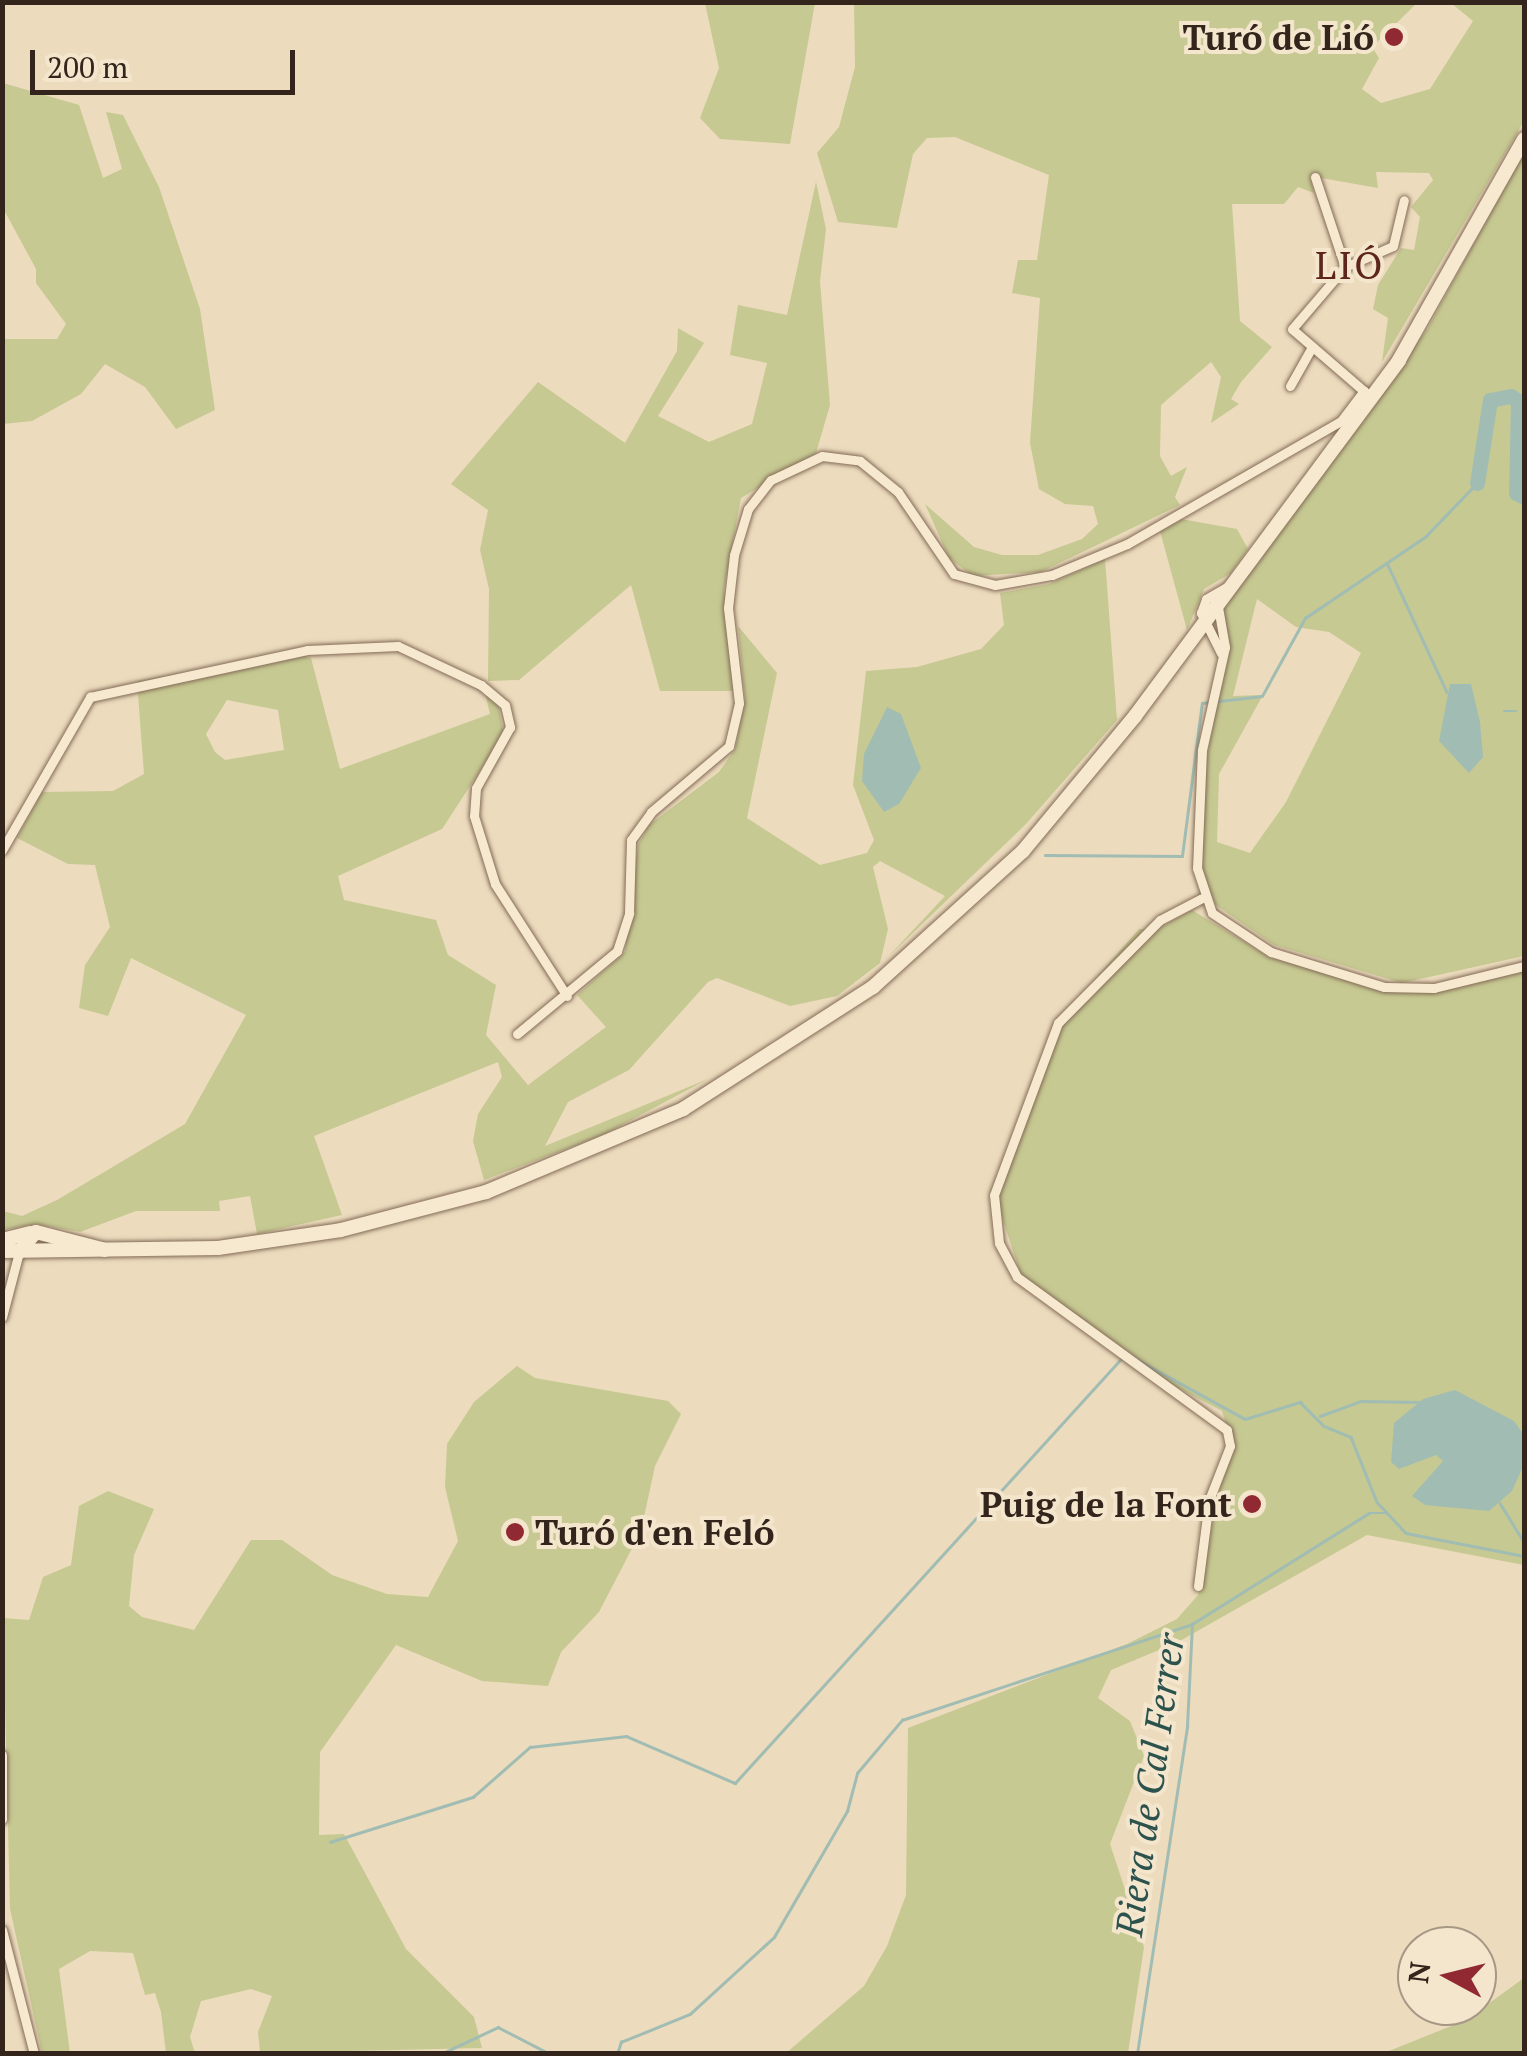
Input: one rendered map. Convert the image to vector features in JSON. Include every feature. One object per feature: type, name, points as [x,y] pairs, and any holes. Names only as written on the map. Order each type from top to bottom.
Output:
[{"type":"main road","points":[[2,1251],[115,1254],[298,1238],[430,1208],[567,1162],[726,1086],[858,998],[956,918],[1055,815],[1192,640],[1422,324],[1524,138]]},
{"type":"main road","points":[[2,1240],[30,1233],[115,1254]]},
{"type":"main road","points":[[19,1252],[30,1233]]},
{"type":"street","points":[[1315,177],[1346,267]]},
{"type":"street","points":[[1368,394],[1292,329],[1346,267],[1393,246],[1404,200]]},
{"type":"street","points":[[1290,386],[1312,347]]},
{"type":"street","points":[[517,1034],[568,996],[624,936],[628,859],[640,824],[729,746],[740,704],[728,608],[734,554],[748,509],[771,480],[822,456],[860,461],[898,492],[954,574],[995,586],[1052,575],[1127,544],[1330,426],[1346,426]]},
{"type":"street","points":[[1222,660],[1204,623],[1206,599],[1232,585]]},
{"type":"street","points":[[1217,605],[1222,660],[1199,768],[1202,898],[1253,944],[1384,987],[1434,988],[1524,966]]},
{"type":"street","points":[[1204,623],[1220,628]]},
{"type":"street","points":[[1192,640],[1214,639]]},
{"type":"street","points":[[2,850],[90,696],[307,650],[398,646],[481,685],[505,705],[510,727],[476,788],[474,816],[495,884],[568,996]]},
{"type":"street","points":[[1198,1586],[1208,1500],[1230,1446],[1227,1430],[1017,1276],[999,1243],[994,1195],[1058,1023],[1160,920],[1202,898]]},
{"type":"street","points":[[2,1317],[19,1252]]},
{"type":"street","points":[[2,1755],[2,1818]]},
{"type":"street","points":[[2,1930],[34,2054]]},
{"type":"green space","points":[[705,3],[815,3],[790,144],[720,139],[700,118],[719,68]]},
{"type":"green space","points":[[854,3],[1417,3],[1372,47],[1379,58],[1362,89],[1381,103],[1430,89],[1473,21],[1451,3],[1524,3],[1524,121],[1382,362],[1388,318],[1373,309],[1378,285],[1401,248],[1414,250],[1420,217],[1411,207],[1433,180],[1429,173],[1376,172],[1378,188],[1310,176],[1314,193],[1298,187],[1284,204],[1232,204],[1240,321],[1272,347],[1231,399],[1239,404],[1211,423],[1221,377],[1211,362],[1161,405],[1160,456],[1171,476],[1187,467],[1175,497],[1180,505],[1041,572],[973,576],[949,558],[925,504],[974,547],[1002,555],[1038,555],[1082,539],[1098,524],[1093,506],[1065,504],[1039,489],[1030,443],[1040,298],[1012,293],[1018,260],[1037,260],[1049,175],[955,137],[927,138],[913,154],[897,228],[838,222],[817,153],[839,127],[855,67]]},
{"type":"green space","points":[[3,83],[79,105],[103,178],[122,169],[106,112],[123,115],[159,187],[200,309],[215,410],[176,429],[145,387],[105,364],[81,394],[32,421],[3,424],[3,339],[57,339],[66,324],[36,283],[36,269],[4,210]]},
{"type":"green space","points":[[1524,151],[1524,956],[1402,983],[1274,945],[1210,901],[1201,867],[1204,771],[1228,649],[1222,610],[1428,328]],"holes":[[[1257,599],[1296,627],[1329,632],[1361,653],[1286,802],[1250,853],[1217,842],[1219,774],[1263,695],[1233,696]]]},
{"type":"green space","points":[[816,182],[826,229],[820,281],[830,405],[816,453],[741,498],[724,589],[734,691],[660,691],[631,585],[519,680],[488,681],[489,589],[480,550],[488,510],[451,484],[538,382],[625,443],[677,351],[678,328],[704,343],[658,416],[709,442],[752,424],[767,363],[730,355],[738,305],[787,315]]},
{"type":"green space","points":[[1181,519],[1237,529],[1248,549],[1231,573],[1204,589],[1187,630],[1160,531]]},
{"type":"green space","points":[[1105,559],[1117,720],[1026,824],[888,957],[945,896],[880,861],[873,867],[888,929],[880,963],[837,996],[790,1006],[717,978],[708,982],[629,1070],[568,1102],[545,1146],[708,1079],[605,1134],[484,1180],[473,1141],[478,1114],[502,1077],[498,1062],[314,1136],[342,1215],[257,1234],[250,1196],[219,1201],[220,1211],[136,1211],[80,1232],[36,1224],[3,1230],[3,1211],[22,1216],[57,1200],[185,1124],[246,1015],[131,958],[108,1016],[79,1008],[85,965],[110,927],[95,865],[68,864],[17,838],[42,792],[113,791],[144,774],[137,681],[295,652],[311,658],[340,769],[490,714],[485,693],[498,704],[504,734],[442,829],[338,876],[344,900],[436,920],[448,955],[496,985],[486,1035],[528,1085],[606,1027],[577,995],[625,952],[638,845],[649,825],[719,772],[735,749],[745,699],[738,626],[777,673],[747,818],[820,865],[867,853],[874,840],[853,785],[866,671],[917,667],[981,649],[1004,625],[1000,593],[1049,584]],"holes":[[[227,700],[278,710],[284,750],[225,760],[215,752],[206,734]]]},
{"type":"green space","points":[[1192,910],[1269,957],[1397,993],[1435,992],[1524,962],[1524,1565],[1367,1535],[1178,1642],[1111,1670],[1098,1698],[1130,1721],[1144,1756],[1110,1844],[1144,1947],[1128,2053],[785,2054],[864,1986],[887,1946],[906,1895],[908,1728],[1127,1644],[1177,1619],[1198,1595],[1230,1437],[1222,1411],[1167,1382],[1021,1275],[998,1205],[999,1183],[1065,1013],[1139,929],[1157,929]]},
{"type":"green space","points":[[517,1366],[535,1378],[668,1401],[681,1414],[655,1466],[641,1531],[599,1612],[561,1652],[548,1686],[482,1681],[396,1645],[320,1752],[319,1835],[344,1834],[406,1949],[474,2017],[482,2048],[260,2053],[258,2032],[272,1996],[251,1989],[201,2001],[190,2037],[195,2053],[166,2053],[155,1993],[145,1995],[133,1953],[90,1951],[59,1969],[70,2053],[42,2053],[10,1909],[3,1618],[29,1620],[43,1577],[71,1565],[79,1506],[108,1491],[154,1509],[134,1555],[129,1606],[142,1617],[194,1630],[251,1540],[282,1540],[332,1575],[387,1594],[428,1597],[458,1541],[445,1487],[447,1444],[474,1402]]},
{"type":"green space","points":[[1524,1978],[1524,2053],[1384,2053],[1451,2026],[1497,2026],[1497,1998]]},
{"type":"water","points":[[1450,684],[1471,684],[1480,722],[1483,757],[1469,773],[1439,741]]},
{"type":"water","points":[[887,707],[901,714],[921,768],[899,804],[884,812],[862,781],[864,754]]},
{"type":"water","points":[[1455,1390],[1514,1421],[1524,1435],[1524,1464],[1512,1491],[1489,1511],[1425,1505],[1412,1496],[1443,1461],[1436,1455],[1399,1469],[1391,1462],[1394,1423],[1423,1399]]},
{"type":"waterway","points":[[1477,483],[1490,400],[1511,396],[1518,401],[1516,493],[1524,497]]},
{"type":"waterway","points":[[1045,855],[1182,856],[1202,703],[1262,696],[1305,618],[1425,537],[1477,483]]},
{"type":"waterway","points":[[1388,565],[1447,692]]},
{"type":"waterway","points":[[1504,711],[1516,711]]},
{"type":"waterway","points":[[1126,1353],[1245,1419],[1300,1402],[1324,1426],[1351,1437],[1377,1502],[1406,1533],[1524,1556]]},
{"type":"waterway","points":[[330,1842],[473,1797],[530,1747],[626,1736],[735,1783],[1121,1359]]},
{"type":"waterway","points":[[1320,1416],[1361,1401],[1420,1402]]},
{"type":"waterway","points":[[1500,1503],[1524,1542]]},
{"type":"waterway","name":"Riera de Cal Ferrer","points":[[1137,2054],[1187,1726],[1192,1624],[1369,1513],[1385,1513]]},
{"type":"waterway","points":[[617,2054],[621,2042],[690,2014],[774,1937],[847,1811],[857,1773],[902,1720],[1192,1624]]},
{"type":"waterway","points":[[441,2054],[498,2027],[550,2054]]},
{"type":"place","name":"Turó de Lió","points":[[1394,37]]},
{"type":"place","name":"Puig de la Font","points":[[1252,1504]]},
{"type":"place","name":"Turó d'en Feló","points":[[515,1532]]},
{"type":"district","name":"LIÓ","points":[[1350,266]]}]
